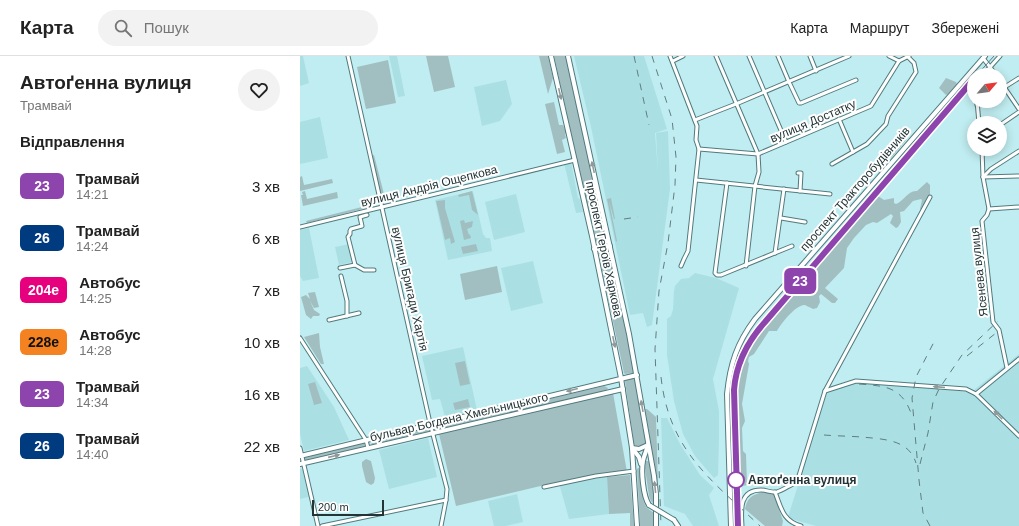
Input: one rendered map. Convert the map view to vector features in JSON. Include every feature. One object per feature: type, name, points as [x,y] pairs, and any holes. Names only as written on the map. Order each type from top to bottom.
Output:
[{"type":"main road","name":"проспект Героїв Харкова","points":[[551,56],[622,378],[632,448],[637,526]]},
{"type":"main road","name":"проспект Героїв Харкова","points":[[568,56],[637,375],[656,494],[656,526]]},
{"type":"main road","name":"проспект Тракторобудівників","points":[[731,526],[728,394],[730,369],[739,344],[746,331],[984,57]]},
{"type":"main road","points":[[594,249],[610,246]]},
{"type":"main road","name":"бульвар Богдана Хмельницького","points":[[301,456],[637,375]]},
{"type":"main road","name":"бульвар Богдана Хмельницького","points":[[302,464],[623,389]]},
{"type":"main road","points":[[632,448],[645,448],[649,445]]},
{"type":"main road","points":[[642,467],[649,445]]},
{"type":"main road","points":[[632,448],[639,457],[642,467],[645,495],[650,505],[674,520],[678,526]]},
{"type":"street","name":"вулиця Бригади Хартія","points":[[348,56],[433,434],[447,489],[441,526]]},
{"type":"street","points":[[670,56],[697,126],[696,140],[699,149],[688,251],[682,266]]},
{"type":"street","points":[[673,61],[683,56]]},
{"type":"street","points":[[716,56],[758,154],[759,172],[755,186],[746,266]]},
{"type":"street","points":[[749,56],[786,142]]},
{"type":"street","points":[[778,56],[799,103],[856,80]]},
{"type":"street","points":[[810,56],[816,70]]},
{"type":"street","points":[[695,120],[849,56]]},
{"type":"street","points":[[832,164],[867,144],[886,124],[888,116],[916,72],[914,63],[909,56],[899,61],[889,56]]},
{"type":"street","points":[[984,57],[990,67],[1000,56]]},
{"type":"street","name":"вулиця Достатку","points":[[699,149],[758,154],[871,106],[899,61]]},
{"type":"street","points":[[1007,85],[1019,78]]},
{"type":"street","points":[[1007,91],[1019,109]]},
{"type":"street","points":[[1007,120],[1019,112]]},
{"type":"street","points":[[839,120],[853,152]]},
{"type":"street","points":[[983,177],[991,169],[1019,151]]},
{"type":"street","points":[[982,156],[983,177],[989,209],[1019,208]]},
{"type":"street","name":"вулиця Андрія Ощепкова","points":[[300,227],[575,160]]},
{"type":"street","points":[[798,173],[801,174],[800,191]]},
{"type":"street","points":[[983,177],[1019,176]]},
{"type":"street","points":[[696,180],[830,194]]},
{"type":"street","points":[[727,183],[715,273],[717,275],[746,266],[792,246]]},
{"type":"street","points":[[775,253],[784,189]]},
{"type":"street","points":[[742,526],[742,505],[747,494],[760,490],[776,492],[797,482],[825,391],[930,197]]},
{"type":"street","name":"Ясенева вулиця","points":[[989,209],[987,215],[982,221],[993,322],[999,330],[1007,368]]},
{"type":"street","points":[[355,265],[348,237],[351,229],[362,226],[360,217],[367,215]]},
{"type":"street","points":[[780,218],[805,222]]},
{"type":"street","points":[[340,268],[355,265],[364,270],[374,270]]},
{"type":"street","points":[[341,276],[347,301],[347,316]]},
{"type":"street","points":[[329,320],[359,313]]},
{"type":"street","points":[[300,338],[366,440],[368,448]]},
{"type":"street","points":[[976,394],[1019,359]]},
{"type":"street","points":[[825,391],[856,380],[966,389],[976,394],[1019,436]]},
{"type":"street","points":[[300,448],[302,464],[318,526]]},
{"type":"street","points":[[544,487],[596,476],[634,471]]},
{"type":"street","points":[[776,492],[788,520],[793,524],[801,526]]},
{"type":"street","points":[[322,526],[446,500]]},
{"type":"shaded area","points":[[300,56],[303,56],[309,83],[300,86]]},
{"type":"shaded area","points":[[389,56],[397,56],[405,96],[398,97]]},
{"type":"shaded area","points":[[426,56],[448,56],[455,87],[434,92]]},
{"type":"shaded area","points":[[539,56],[548,56],[553,78],[548,94]]},
{"type":"shaded area","points":[[554,56],[566,56],[608,243],[606,244],[596,245]]},
{"type":"shaded area","points":[[574,56],[644,56],[667,129],[655,133],[658,172],[656,133],[668,131],[670,189],[652,325],[647,327],[643,313],[630,315],[591,127]]},
{"type":"shaded area","points":[[388,60],[396,103],[366,109],[357,67]]},
{"type":"shaded area","points":[[946,78],[956,82],[957,84],[946,95],[939,88]]},
{"type":"shaded area","points":[[506,80],[512,104],[500,121],[482,126],[474,87]]},
{"type":"shaded area","points":[[554,102],[559,125],[563,125],[567,133],[565,134],[566,138],[562,140],[565,152],[557,154],[545,104]]},
{"type":"shaded area","points":[[320,117],[328,158],[300,164],[300,122]]},
{"type":"shaded area","points":[[902,138],[906,140],[891,158],[888,154]]},
{"type":"shaded area","points":[[374,155],[385,198],[382,199],[371,156]]},
{"type":"shaded area","points":[[571,162],[578,198],[580,199],[583,212],[576,213],[564,163]]},
{"type":"shaded area","points":[[302,176],[304,185],[332,179],[333,183],[300,191],[300,177]]},
{"type":"shaded area","points":[[927,182],[930,185],[930,197],[922,211],[920,209],[922,200],[913,201],[904,211],[900,212],[901,222],[898,227],[896,228],[890,223],[893,216],[891,214],[877,223],[873,222],[866,225],[854,238],[847,248],[844,268],[825,288],[838,299],[835,303],[832,303],[821,294],[819,296],[820,302],[817,308],[813,309],[805,305],[797,308],[777,331],[769,331],[754,354],[749,357],[742,404],[745,421],[742,428],[743,451],[746,454],[747,485],[739,487],[736,484],[736,380],[742,356],[755,333],[875,194],[884,200],[894,198],[894,203],[896,204],[911,192],[917,191]]},
{"type":"shaded area","points":[[305,191],[307,199],[337,192],[338,198],[303,206],[301,195],[303,195],[302,192]]},
{"type":"shaded area","points":[[472,191],[478,215],[472,210],[469,195],[459,197],[458,195]]},
{"type":"shaded area","points":[[473,191],[483,234],[486,238],[490,238],[492,251],[448,260],[435,200]]},
{"type":"shaded area","points":[[516,194],[525,232],[494,240],[485,202]]},
{"type":"shaded area","points":[[611,198],[615,219],[609,201],[616,242],[607,199]]},
{"type":"shaded area","points":[[445,200],[445,208],[455,242],[451,244],[450,238],[445,240],[436,201]]},
{"type":"shaded area","points":[[370,205],[370,207],[307,223],[306,221]]},
{"type":"shaded area","points":[[464,220],[465,223],[473,221],[472,227],[467,229],[471,238],[464,240],[460,221]]},
{"type":"shaded area","points":[[309,228],[319,278],[303,281],[300,276],[300,230]]},
{"type":"shaded area","points":[[349,244],[353,262],[339,265],[335,247]]},
{"type":"shaded area","points":[[476,244],[478,251],[463,254],[461,247]]},
{"type":"shaded area","points":[[609,250],[634,371],[633,373],[624,373],[598,251]]},
{"type":"shaded area","points":[[533,261],[543,303],[511,311],[501,268]]},
{"type":"shaded area","points":[[497,266],[502,292],[465,300],[460,274]]},
{"type":"shaded area","points":[[695,273],[716,278],[739,288],[713,379],[719,411],[718,475],[714,478],[695,456],[683,434],[674,401],[667,355],[667,319],[671,316],[673,309],[675,286],[681,279],[689,278]]},
{"type":"shaded area","points":[[315,292],[319,307],[314,308],[310,301],[314,310],[320,314],[319,316],[313,316],[311,319],[306,315],[301,297],[306,295],[310,299],[308,293]]},
{"type":"shaded area","points":[[319,333],[320,347],[324,364],[321,364],[304,337]]},
{"type":"shaded area","points":[[463,347],[477,410],[445,417],[440,399],[432,400],[422,356]]},
{"type":"shaded area","points":[[1019,354],[1019,526],[816,526],[788,517],[827,392],[854,382],[962,391],[974,390]]},
{"type":"shaded area","points":[[465,361],[470,384],[460,386],[455,363]]},
{"type":"shaded area","points":[[307,366],[334,407],[349,440],[304,451],[300,434],[300,368]]},
{"type":"shaded area","points":[[634,376],[636,379],[647,443],[645,445],[636,446],[634,444],[625,381],[626,379]]},
{"type":"shaded area","points":[[315,382],[322,403],[314,405],[308,384]]},
{"type":"shaded area","points":[[604,386],[608,388],[606,391],[434,430],[434,426],[437,425]]},
{"type":"shaded area","points":[[613,393],[627,472],[553,483],[456,506],[439,434]]},
{"type":"shaded area","points":[[468,399],[470,407],[455,410],[453,403]]},
{"type":"shaded area","points":[[645,409],[656,417],[658,485]]},
{"type":"shaded area","points":[[661,418],[667,418],[680,444],[700,475],[714,488],[709,495],[719,526],[693,526],[685,514],[664,506]]},
{"type":"shaded area","points":[[429,428],[430,432],[374,446],[371,444],[375,441]]},
{"type":"shaded area","points":[[428,438],[437,477],[389,489],[379,450]]},
{"type":"shaded area","points":[[364,443],[365,447],[304,461],[304,458],[307,457]]},
{"type":"shaded area","points":[[366,459],[371,461],[375,478],[374,483],[371,485],[366,482],[362,466],[362,462]]},
{"type":"shaded area","points":[[644,461],[651,461],[654,504],[649,496]]},
{"type":"shaded area","points":[[303,468],[309,497],[300,499],[300,469]]},
{"type":"shaded area","points":[[638,468],[644,503],[647,508],[654,513],[654,526],[640,526]]},
{"type":"shaded area","points":[[630,475],[634,526],[630,526],[630,513],[609,514],[607,477]]},
{"type":"shaded area","points":[[605,476],[607,477],[609,514],[569,519],[559,483]]},
{"type":"shaded area","points":[[762,492],[774,494],[783,521],[782,526],[765,526],[745,509],[750,498]]},
{"type":"shaded area","points":[[517,494],[523,522],[506,526],[494,526],[488,501]]},
{"type":"tram line","points":[[983,68],[994,56]]},
{"type":"tram line","points":[[736,526],[732,403],[735,375],[740,357],[748,340],[753,332],[967,84]]},
{"type":"tram line","name":"23","points":[[738,526],[734,390],[737,372],[742,356],[755,333],[967,87]]},
{"type":"railway","points":[[634,56],[649,125]]},
{"type":"railway","points":[[652,56],[672,119],[676,157],[675,185],[668,243],[659,291],[655,349],[661,526]]},
{"type":"railway","points":[[624,219],[638,217]]},
{"type":"railway","points":[[920,464],[928,433],[933,402],[939,389],[962,355],[998,321]]},
{"type":"railway","points":[[967,356],[996,333]]},
{"type":"railway","points":[[930,526],[923,513],[912,398],[916,377],[935,340]]},
{"type":"railway","points":[[661,377],[666,402],[673,424],[683,444],[709,477],[760,526]]},
{"type":"railway","points":[[859,384],[884,387],[897,392],[907,404],[911,413]]},
{"type":"railway","points":[[824,435],[869,438],[894,442],[907,449],[916,463]]},
{"type":"place","name":"Автоґенна вулиця","points":[[736,480]]}]
